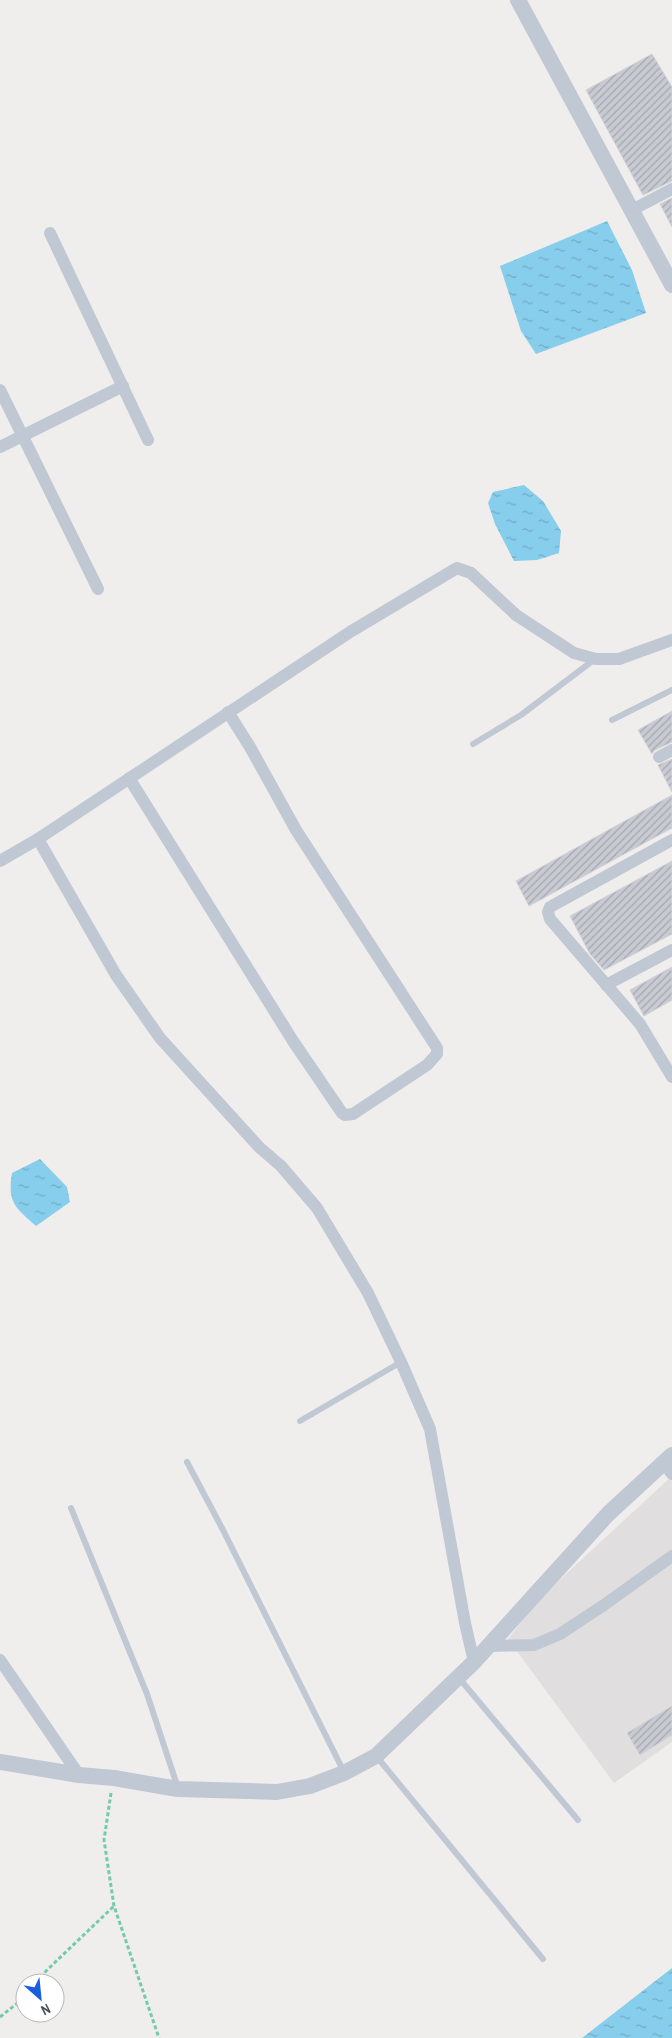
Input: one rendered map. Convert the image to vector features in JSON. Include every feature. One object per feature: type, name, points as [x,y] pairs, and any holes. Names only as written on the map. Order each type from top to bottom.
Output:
[{"type":"street","points":[[518,0],[672,285]]},
{"type":"street","points":[[632,210],[672,189]]},
{"type":"street","points":[[50,233],[148,440]]},
{"type":"street","points":[[0,447],[123,386]]},
{"type":"street","points":[[0,390],[98,590]]},
{"type":"street","points":[[1,859],[38,839],[350,632],[457,568],[471,573],[516,614],[574,653],[596,659],[619,659],[672,640]]},
{"type":"street","points":[[128,778],[342,1114],[352,1114],[427,1065],[437,1054],[437,1048],[296,830],[250,747],[228,712]]},
{"type":"street","points":[[659,758],[672,750]]},
{"type":"street","points":[[38,839],[116,974],[160,1038],[259,1147],[281,1166],[317,1208],[368,1293],[430,1429],[465,1623],[474,1662]]},
{"type":"street","points":[[672,840],[550,907],[548,912],[550,919],[640,1024],[672,1077]]},
{"type":"street","points":[[606,985],[672,950]]},
{"type":"street","points":[[0,1762],[79,1775],[114,1778],[178,1790],[277,1792],[310,1786],[344,1773],[376,1756],[474,1662],[608,1514],[669,1464]]},
{"type":"street","points":[[488,1646],[534,1645],[560,1634],[672,1556]]},
{"type":"street","points":[[0,1660],[79,1775]]},
{"type":"lane","points":[[473,744],[520,715],[596,659]]},
{"type":"lane","points":[[612,720],[672,690]]},
{"type":"lane","points":[[300,1420],[401,1362]]},
{"type":"lane","points":[[187,1462],[344,1773]]},
{"type":"lane","points":[[70,1508],[147,1694],[178,1790]]},
{"type":"lane","points":[[458,1677],[578,1820]]},
{"type":"lane","points":[[376,1756],[544,1958]]},
{"type":"path","points":[[114,1778],[104,1840],[114,1906],[160,2038]]},
{"type":"path","points":[[44,1973],[114,1906]]},
{"type":"path","points":[[0,2017],[15,2005]]},
{"type":"shaded area","points":[[672,1476],[672,1742],[614,1783],[508,1639],[540,1598]]},
{"type":"water","points":[[607,221],[632,270],[646,313],[536,354],[521,331],[500,266]]},
{"type":"water","points":[[524,485],[543,501],[561,531],[559,553],[537,560],[514,561],[495,524],[488,503],[493,492]]},
{"type":"water","points":[[40,1159],[67,1187],[70,1202],[36,1226],[15,1204],[12,1198],[11,1183],[12,1173]]},
{"type":"water","points":[[672,1968],[672,2038],[582,2038]]},
{"type":"building","points":[[652,54],[672,87],[672,181],[643,195],[586,90]]},
{"type":"building","points":[[672,198],[672,227],[660,204]]},
{"type":"building","points":[[672,711],[672,742],[655,750],[652,754],[638,730]]},
{"type":"building","points":[[672,759],[672,792],[658,765]]},
{"type":"building","points":[[672,795],[672,828],[529,906],[516,881]]},
{"type":"building","points":[[672,861],[672,934],[604,970],[590,954],[570,916]]},
{"type":"building","points":[[672,967],[672,1000],[644,1016],[630,990]]},
{"type":"building","points":[[672,1706],[672,1735],[640,1755],[627,1733]]}]
